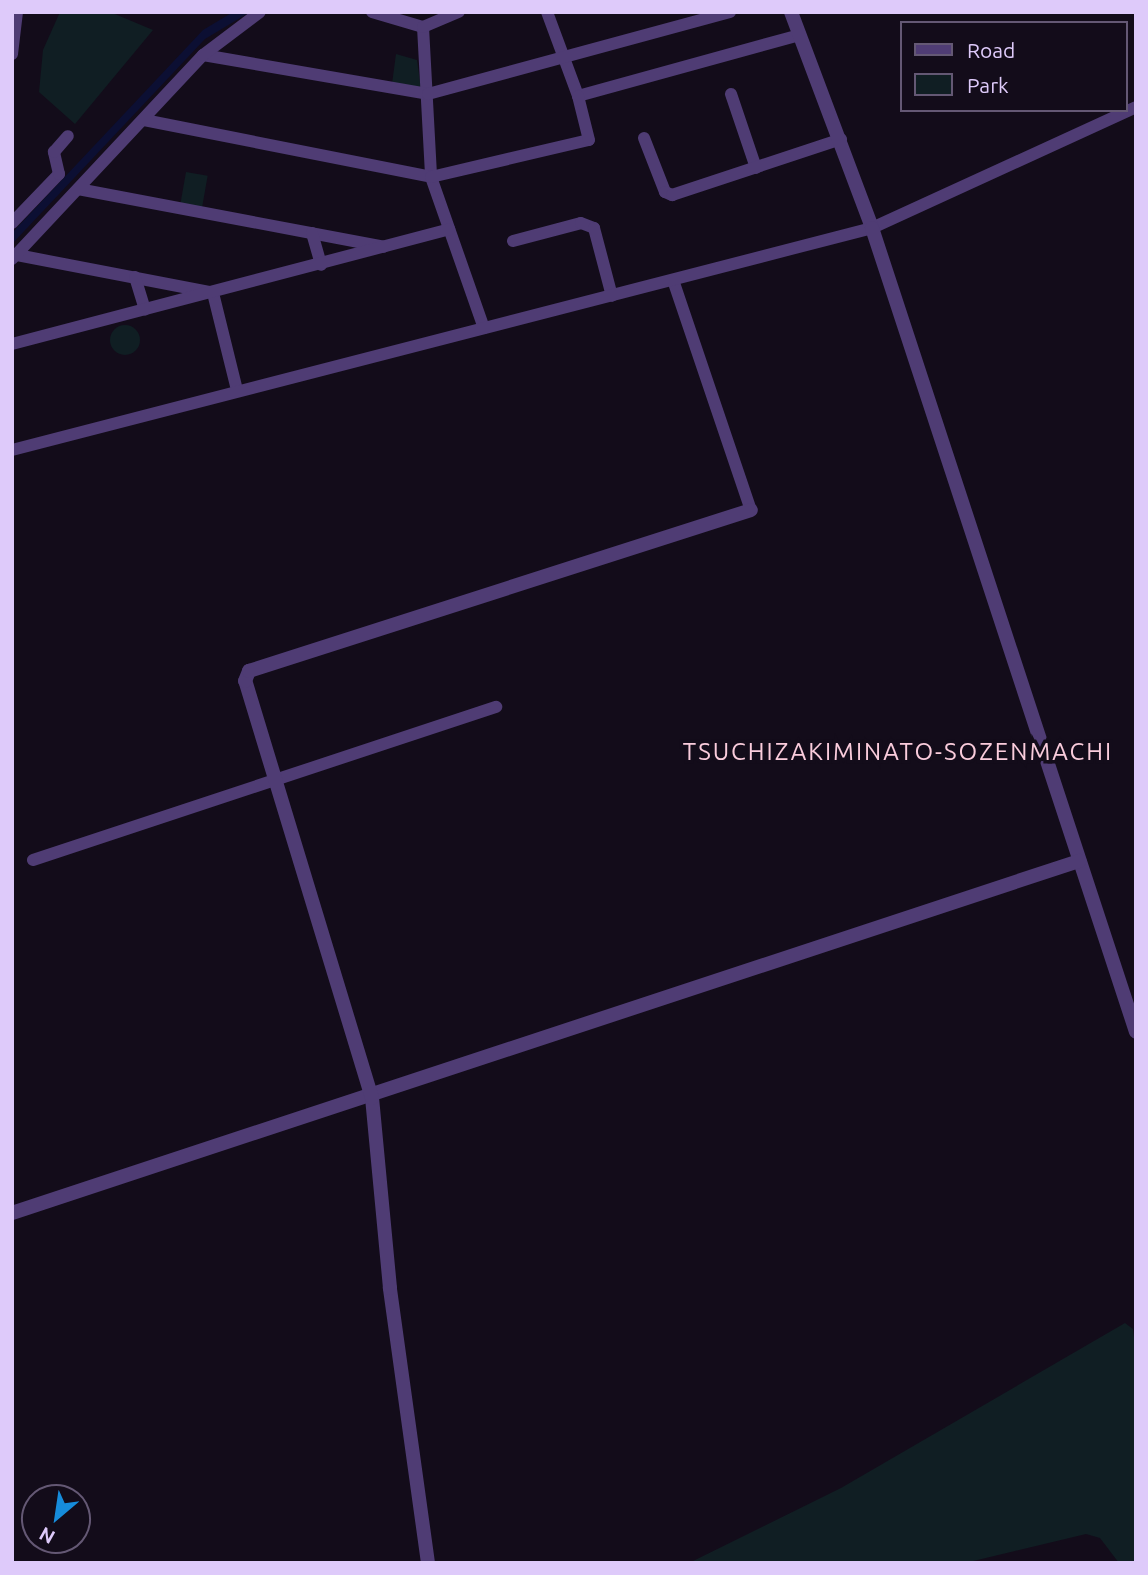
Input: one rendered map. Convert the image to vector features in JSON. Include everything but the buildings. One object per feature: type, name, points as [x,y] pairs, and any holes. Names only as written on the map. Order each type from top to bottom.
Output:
[{"type":"street","points":[[12,54],[17,12]]},
{"type":"street","points":[[15,257],[203,55],[260,12]]},
{"type":"street","points":[[372,12],[423,27]]},
{"type":"street","points":[[423,27],[438,15],[458,12]]},
{"type":"street","points":[[144,120],[431,177],[589,140],[578,96],[547,12]]},
{"type":"street","points":[[203,55],[428,94],[564,61],[730,12]]},
{"type":"street","points":[[791,12],[841,139],[872,228],[1136,1032]]},
{"type":"street","points":[[423,27],[431,177],[484,328]]},
{"type":"street","points":[[578,96],[800,35]]},
{"type":"street","points":[[732,93],[756,168]]},
{"type":"street","points":[[12,450],[872,228],[1125,112]]},
{"type":"street","points":[[12,223],[59,174],[54,152],[68,136]]},
{"type":"street","points":[[644,138],[665,192],[673,195],[841,139]]},
{"type":"street","points":[[78,189],[389,248]]},
{"type":"street","points":[[513,242],[581,223],[594,228],[612,296]]},
{"type":"street","points":[[12,344],[389,248],[449,229]]},
{"type":"street","points":[[312,233],[321,265]]},
{"type":"street","points":[[15,257],[213,293]]},
{"type":"street","points":[[135,277],[145,310]]},
{"type":"street","points":[[428,1563],[390,1289],[372,1098],[270,778],[245,681],[249,671],[751,510],[673,280]]},
{"type":"street","points":[[213,293],[237,390]]},
{"type":"street","points":[[33,860],[270,778],[496,707]]},
{"type":"street","points":[[12,1213],[372,1098],[1079,861]]},
{"type":"green space","points":[[60,12],[110,12],[153,30],[75,124],[39,92],[43,50]]},
{"type":"green space","points":[[396,54],[417,60],[421,89],[392,84]]},
{"type":"green space","points":[[186,172],[208,176],[202,207],[180,204]]},
{"type":"green space","points":[[125,325],[136,329],[140,340],[136,351],[125,355],[114,351],[110,340],[114,329]]},
{"type":"green space","points":[[1125,1323],[1133,1329],[1136,1353],[1136,1563],[1119,1563],[1100,1538],[1086,1534],[965,1563],[689,1563],[841,1488]]},
{"type":"shaded area","points":[[233,12],[250,12],[205,39],[12,244],[12,233],[203,30]]},
{"type":"district","name":"TSUCHIZAKIMINATO-SOZENMACHI","points":[[898,752]]}]
